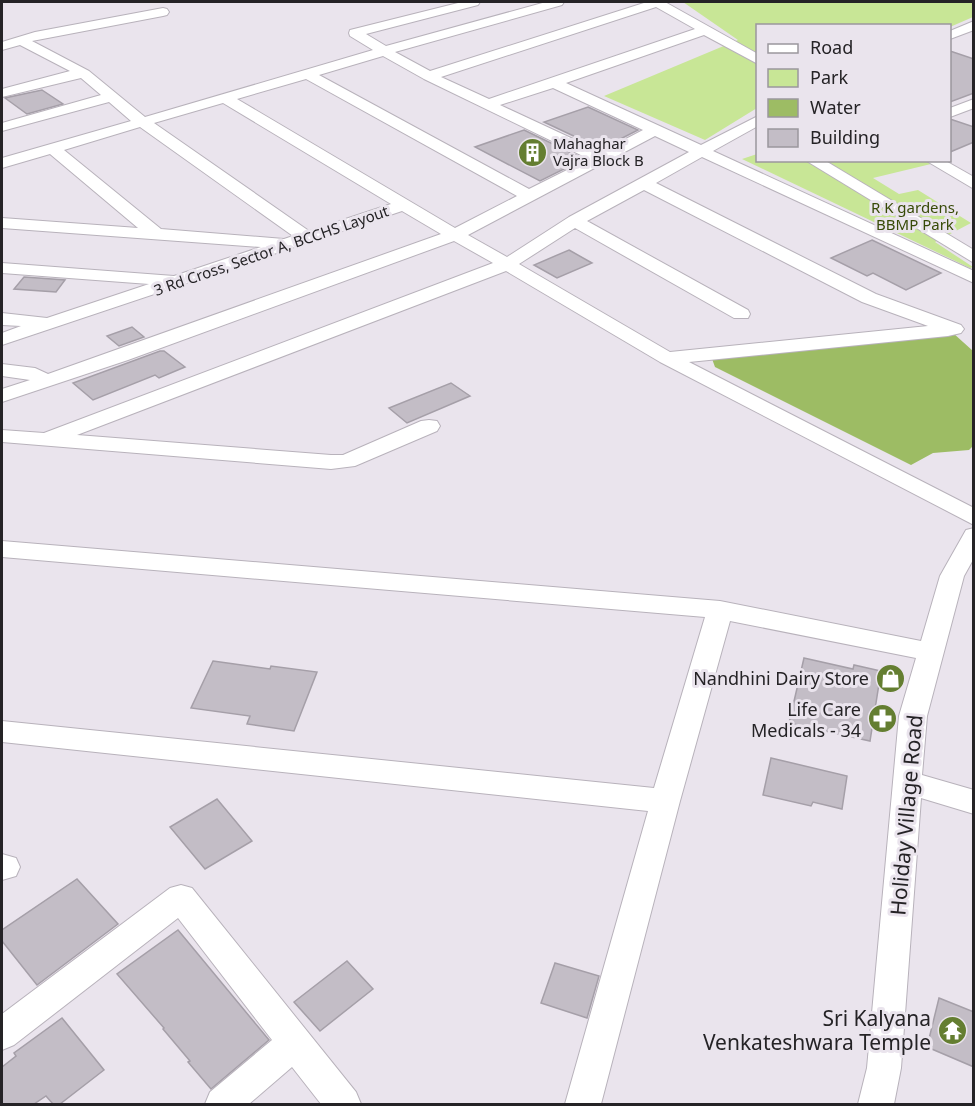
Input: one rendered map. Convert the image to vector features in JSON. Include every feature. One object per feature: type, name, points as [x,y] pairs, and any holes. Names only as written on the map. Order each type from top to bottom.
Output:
[{"type":"street","points":[[474,2],[355,33],[429,76],[602,159]]},
{"type":"street","points":[[2,163],[558,2]]},
{"type":"street","points":[[429,76],[657,2],[756,59]]},
{"type":"street","points":[[2,46],[35,36],[163,12]]},
{"type":"street","points":[[951,35],[974,26]]},
{"type":"street","points":[[488,104],[705,30]]},
{"type":"street","points":[[22,41],[84,74],[142,122],[299,241]]},
{"type":"street","points":[[2,93],[66,76],[84,74]]},
{"type":"street","points":[[307,74],[531,196]]},
{"type":"street","points":[[554,83],[974,278]]},
{"type":"street","points":[[2,127],[112,97]]},
{"type":"street","points":[[225,98],[404,205]]},
{"type":"street","points":[[951,113],[974,103]]},
{"type":"street","points":[[45,440],[507,264],[575,221],[755,124]]},
{"type":"street","points":[[2,396],[455,235],[655,130]]},
{"type":"street","points":[[53,148],[156,234]]},
{"type":"street","points":[[815,162],[974,258]]},
{"type":"street","points":[[936,162],[974,184]]},
{"type":"street","points":[[643,183],[869,298],[954,329],[667,358]]},
{"type":"street","name":"3 Rd Cross, Sector A, BCCHS Layout","points":[[2,339],[404,205],[667,358],[974,518]]},
{"type":"street","points":[[575,221],[741,314]]},
{"type":"street","points":[[2,223],[299,241]]},
{"type":"street","points":[[2,268],[182,280]]},
{"type":"street","points":[[2,319],[52,323]]},
{"type":"street","points":[[2,370],[35,374],[46,381]]},
{"type":"street","points":[[2,436],[347,461],[429,426]]},
{"type":"street","name":"Holiday Village Road","points":[[876,1104],[884,1068],[913,716],[952,576],[974,535]]},
{"type":"street","points":[[2,549],[720,610],[931,652]]},
{"type":"street","points":[[584,1104],[664,801],[720,610]]},
{"type":"street","points":[[2,732],[664,801]]},
{"type":"street","points":[[907,782],[974,802]]},
{"type":"street","points":[[2,1034],[181,898],[293,1044],[343,1104]]},
{"type":"street","points":[[223,1104],[293,1044]]},
{"type":"green space","points":[[683,2],[973,2],[973,17],[951,27],[951,24],[756,24],[756,109],[705,140],[604,96],[738,40]]},
{"type":"green space","name":"R K gardens, BBMP Park","points":[[756,154],[756,162],[927,162],[931,164],[873,178],[899,194],[918,190],[971,223],[935,242],[973,267],[970,268],[742,159]]},
{"type":"water","points":[[953,333],[973,351],[973,446],[969,450],[933,453],[911,465],[715,367],[711,356]]},
{"type":"building","points":[[951,51],[974,59],[974,93],[951,102]]},
{"type":"building","points":[[42,90],[63,104],[27,114],[5,98]]},
{"type":"building","points":[[588,107],[638,130],[601,149],[544,122]]},
{"type":"building","points":[[951,119],[974,127],[974,142],[951,152]]},
{"type":"building","name":"Mahaghar Vajra Block B","points":[[524,130],[584,159],[540,181],[475,147]]},
{"type":"building","points":[[872,240],[941,273],[906,290],[873,273],[867,276],[831,258]]},
{"type":"building","points":[[569,250],[592,263],[557,278],[534,265]]},
{"type":"building","points":[[24,277],[65,280],[56,292],[14,289]]},
{"type":"building","points":[[132,327],[144,337],[119,346],[107,336]]},
{"type":"building","points":[[164,351],[185,367],[159,378],[155,375],[93,400],[73,383]]},
{"type":"building","points":[[451,383],[470,396],[407,423],[389,408]]},
{"type":"building","points":[[804,658],[853,669],[854,665],[881,671],[870,741],[789,723]]},
{"type":"building","points":[[213,661],[270,669],[271,666],[317,672],[294,731],[247,724],[250,716],[191,708]]},
{"type":"building","points":[[771,758],[847,776],[842,809],[813,802],[811,806],[763,795]]},
{"type":"building","points":[[217,799],[252,841],[205,869],[170,827]]},
{"type":"building","points":[[77,879],[118,924],[37,985],[2,941],[2,930]]},
{"type":"building","points":[[178,930],[269,1040],[211,1089],[164,1028],[117,974]]},
{"type":"building","points":[[347,961],[373,989],[320,1031],[294,1002]]},
{"type":"building","points":[[555,963],[599,976],[587,1018],[541,1003]]},
{"type":"building","name":"Sri Kalyana Venkateshwara Temple","points":[[939,998],[974,1012],[974,1067],[927,1047]]},
{"type":"building","points":[[62,1018],[104,1070],[60,1104],[53,1104],[46,1096],[34,1104],[2,1104],[2,1067],[16,1056],[14,1053]]},
{"type":"place","name":"Mahaghar Vajra Block B","points":[[532,152]]},
{"type":"place","name":"Nandhini Dairy Store","points":[[890,678]]},
{"type":"place","name":"Life Care Medicals - 34","points":[[882,719]]},
{"type":"place","name":"Sri Kalyana Venkateshwara Temple","points":[[952,1030]]}]
